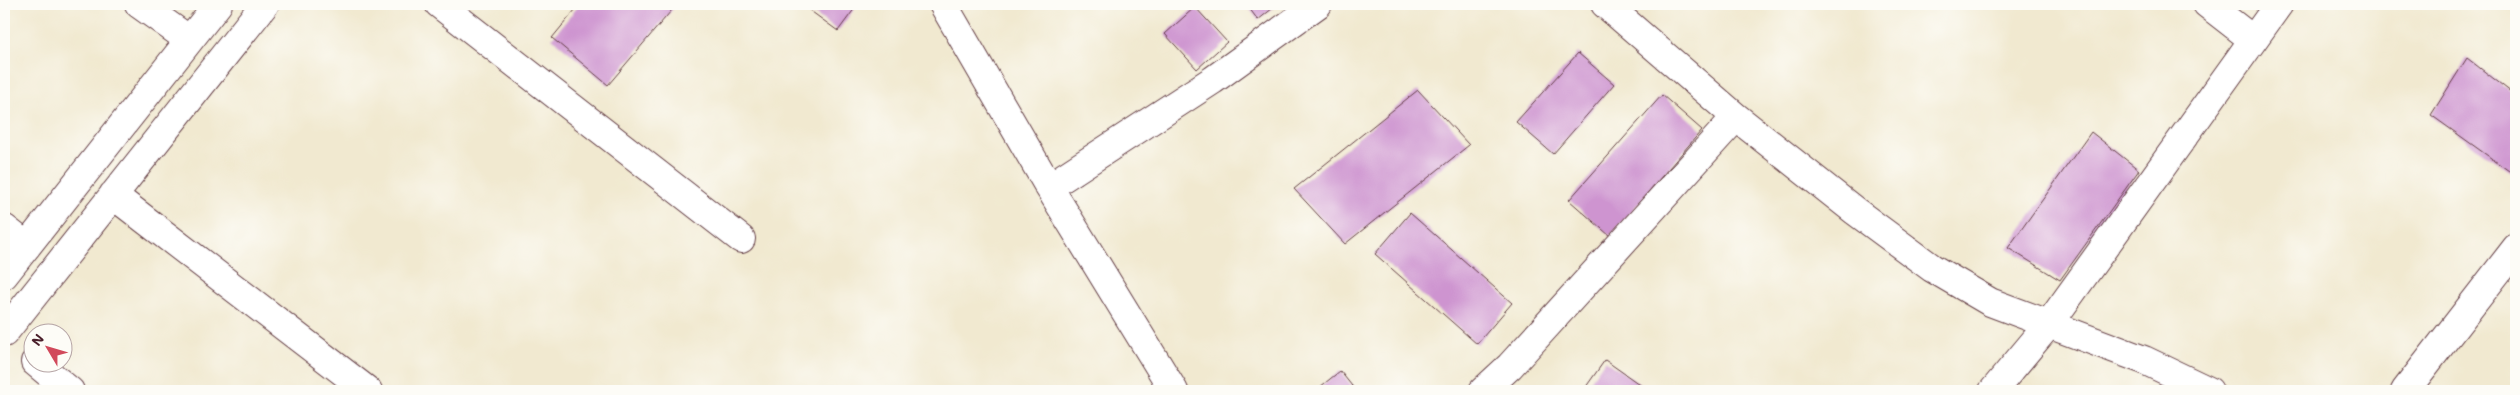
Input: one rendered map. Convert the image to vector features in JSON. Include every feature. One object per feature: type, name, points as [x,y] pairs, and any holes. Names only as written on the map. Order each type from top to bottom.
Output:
[{"type":"street","points":[[139,4],[188,39]]},
{"type":"street","points":[[4,275],[188,39],[218,4]]},
{"type":"street","points":[[22,351],[4,335],[113,194],[265,4]]},
{"type":"street","points":[[439,4],[741,239]]},
{"type":"street","points":[[943,4],[1164,388]]},
{"type":"street","points":[[1049,187],[1213,80],[1318,4]]},
{"type":"street","points":[[1605,4],[1736,117],[1855,211],[1932,268],[1990,302],[2144,360],[2209,391]]},
{"type":"street","points":[[2207,4],[2252,39]]},
{"type":"street","points":[[1993,391],[2049,324],[2278,4]]},
{"type":"street","points":[[1483,391],[1510,366],[1736,117]]},
{"type":"street","points":[[113,194],[368,391]]},
{"type":"street","points":[[4,228],[27,246]]},
{"type":"street","points":[[2405,391],[2516,248]]},
{"type":"street","points":[[47,372],[70,391]]},
{"type":"building","points":[[580,4],[677,4],[608,85],[552,38]]},
{"type":"building","points":[[801,4],[858,4],[838,31]]},
{"type":"building","points":[[1246,4],[1278,4],[1258,20]]},
{"type":"building","points":[[1195,7],[1227,42],[1197,69],[1165,34]]},
{"type":"building","points":[[1578,53],[1614,84],[1553,154],[1516,122]]},
{"type":"building","points":[[2467,58],[2516,96],[2516,176],[2431,115]]},
{"type":"building","points":[[1418,90],[1469,145],[1345,244],[1294,189]]},
{"type":"building","points":[[1662,95],[1702,130],[1610,236],[1569,200]]},
{"type":"building","points":[[2091,132],[2139,170],[2060,280],[2008,248]]},
{"type":"building","points":[[1410,213],[1512,303],[1477,344],[1375,254]]},
{"type":"building","points":[[1605,360],[1649,391],[1583,391]]},
{"type":"building","points":[[1340,371],[1356,391],[1315,391]]}]
